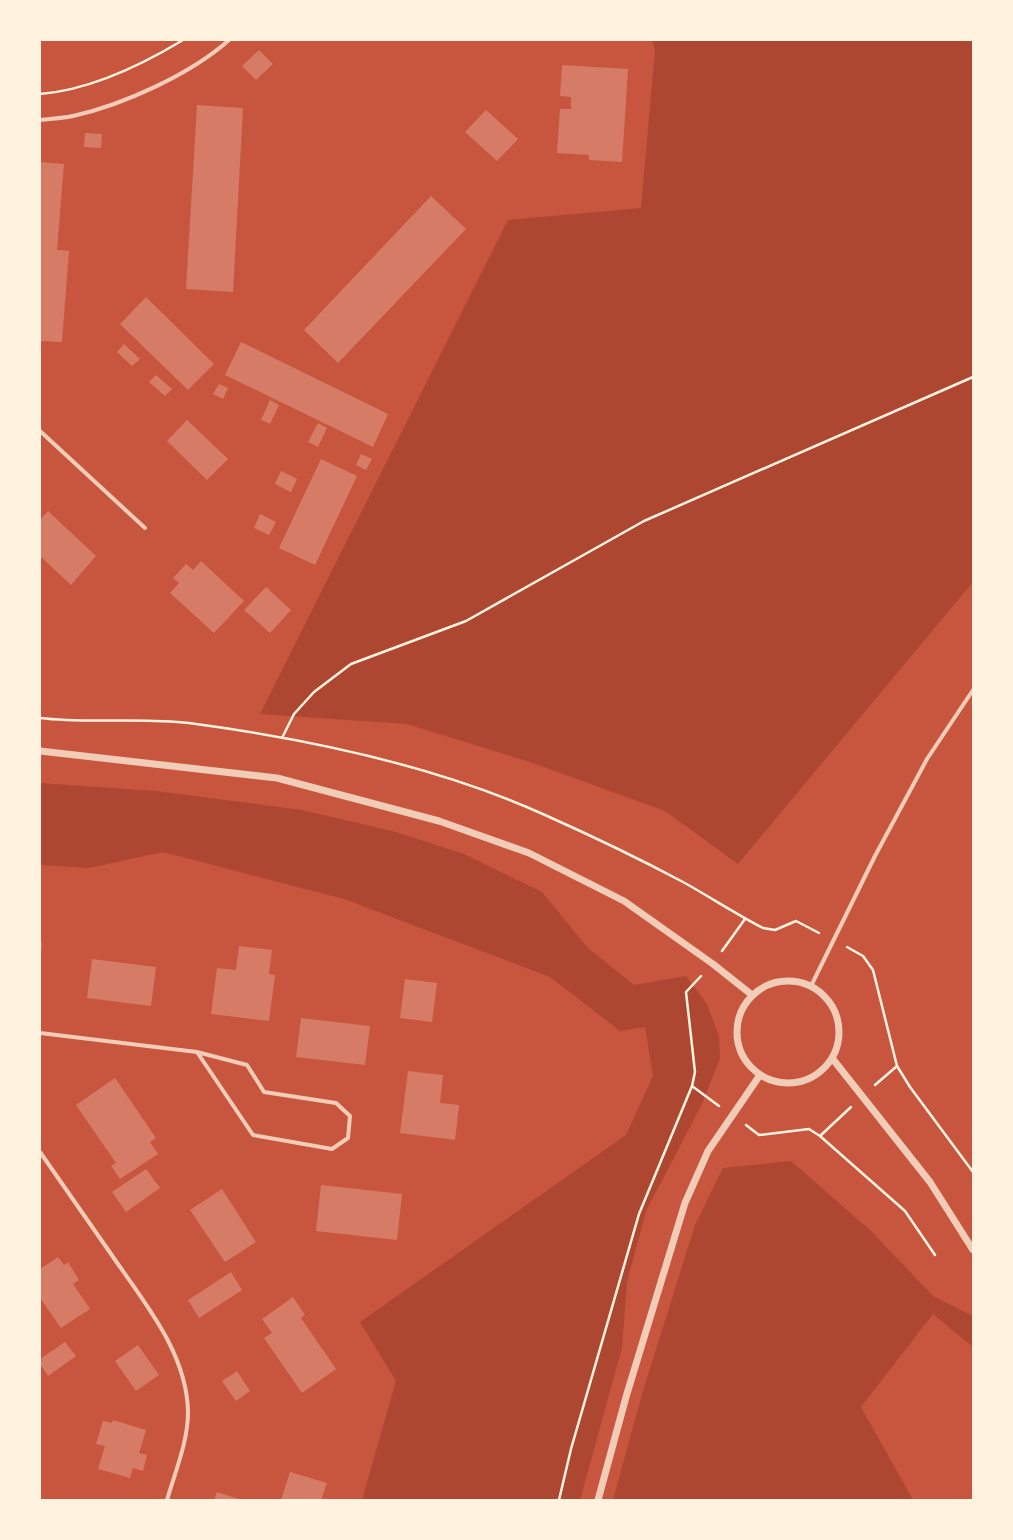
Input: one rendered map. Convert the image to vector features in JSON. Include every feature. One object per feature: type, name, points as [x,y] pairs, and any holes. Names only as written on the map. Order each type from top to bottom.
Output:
[{"type":"street","points":[[40,120],[73,116],[112,104],[164,82],[216,51],[230,40]]},
{"type":"street","points":[[40,431],[145,528]]},
{"type":"street","points":[[811,986],[875,856],[927,759],[973,690]]},
{"type":"street","points":[[40,751],[277,778],[439,820],[529,853],[624,901],[713,964],[752,995]]},
{"type":"street","points":[[783,980],[798,981],[811,986],[823,994],[832,1004],[837,1017],[839,1031],[838,1045],[832,1058],[821,1071],[806,1080],[789,1083],[772,1081],[760,1075],[746,1061],[739,1047],[736,1032],[738,1016],[752,995],[769,984],[783,980]]},
{"type":"street","points":[[40,1033],[197,1052],[247,1065],[264,1092],[336,1103],[350,1116],[348,1138],[332,1148],[253,1135],[197,1052]]},
{"type":"street","points":[[832,1058],[930,1182],[973,1250]]},
{"type":"street","points":[[598,1500],[628,1389],[686,1203],[708,1151],[731,1114],[760,1075]]},
{"type":"street","points":[[40,1152],[151,1311],[171,1346],[180,1368],[186,1391],[188,1413],[184,1443],[167,1500]]},
{"type":"path","points":[[40,94],[57,93],[111,76],[156,57],[183,40]]},
{"type":"path","points":[[282,738],[294,714],[314,692],[351,664],[466,621],[644,521],[973,378]]},
{"type":"path","points":[[559,1500],[571,1449],[640,1214],[692,1086],[695,1072],[686,992],[713,964],[745,919]]},
{"type":"path","points":[[820,1136],[897,1066],[910,1088],[973,1172]]},
{"type":"path","points":[[692,1086],[759,1135],[809,1129],[820,1136],[905,1211],[935,1255]]},
{"type":"shaded area","points":[[652,40],[973,40],[973,582],[738,864],[665,811],[530,762],[407,724],[260,714],[508,220],[641,208],[655,50]]},
{"type":"shaded area","points":[[40,783],[156,791],[302,810],[396,832],[464,854],[542,892],[588,948],[634,985],[686,976],[707,1004],[719,1036],[720,1059],[702,1104],[646,1211],[627,1282],[622,1348],[580,1500],[362,1500],[396,1381],[360,1322],[626,1135],[653,1076],[645,1027],[620,1031],[550,977],[344,899],[163,852],[89,868],[40,865]]},
{"type":"shaded area","points":[[791,1161],[871,1231],[933,1296],[973,1316],[973,1347],[933,1314],[861,1407],[913,1500],[613,1500],[642,1394],[695,1225],[723,1168]]},
{"type":"building","points":[[259,50],[273,64],[256,80],[242,66]]},
{"type":"building","points":[[562,65],[628,69],[622,162],[589,160],[589,155],[557,153],[560,109],[571,109],[571,97],[560,96]]},
{"type":"building","points":[[197,105],[243,108],[233,292],[186,289]]},
{"type":"building","points":[[486,110],[518,139],[497,161],[465,132]]},
{"type":"building","points":[[85,133],[102,134],[101,148],[84,147]]},
{"type":"building","points":[[40,162],[64,164],[57,250],[69,251],[62,342],[40,341]]},
{"type":"building","points":[[431,196],[466,229],[338,363],[304,330]]},
{"type":"building","points":[[146,297],[214,364],[188,390],[120,324]]},
{"type":"building","points":[[241,342],[388,414],[373,447],[225,375]]},
{"type":"building","points":[[124,344],[140,359],[132,366],[117,352]]},
{"type":"building","points":[[156,375],[172,389],[165,396],[149,382]]},
{"type":"building","points":[[219,384],[228,388],[223,399],[213,394]]},
{"type":"building","points":[[270,400],[279,405],[270,424],[261,420]]},
{"type":"building","points":[[187,420],[228,459],[207,480],[167,441]]},
{"type":"building","points":[[318,423],[327,428],[318,447],[308,442]]},
{"type":"building","points":[[361,454],[372,459],[366,470],[356,465]]},
{"type":"building","points":[[321,459],[357,476],[315,565],[279,548]]},
{"type":"building","points":[[281,471],[297,479],[291,492],[275,484]]},
{"type":"building","points":[[48,511],[96,556],[71,585],[40,556],[40,520]]},
{"type":"building","points":[[260,514],[276,522],[269,535],[254,528]]},
{"type":"building","points":[[201,561],[244,601],[214,633],[170,593],[179,583],[173,578],[186,564],[193,570]]},
{"type":"building","points":[[266,587],[291,610],[270,633],[244,610]]},
{"type":"building","points":[[40,941],[42,942],[41,953],[40,953]]},
{"type":"building","points":[[239,946],[272,950],[269,974],[275,975],[269,1021],[211,1014],[217,968],[236,970]]},
{"type":"building","points":[[92,959],[156,967],[151,1006],[87,998]]},
{"type":"building","points":[[405,979],[437,983],[432,1022],[400,1018]]},
{"type":"building","points":[[301,1018],[370,1026],[365,1065],[296,1057]]},
{"type":"building","points":[[408,1071],[443,1075],[440,1103],[459,1105],[455,1140],[400,1133]]},
{"type":"building","points":[[115,1078],[156,1138],[150,1142],[158,1154],[120,1179],[111,1166],[116,1163],[76,1105]]},
{"type":"building","points":[[146,1169],[160,1188],[126,1212],[112,1192]]},
{"type":"building","points":[[321,1185],[402,1194],[397,1240],[316,1231]]},
{"type":"building","points":[[222,1189],[256,1242],[225,1262],[190,1210]]},
{"type":"building","points":[[58,1257],[64,1265],[68,1262],[79,1280],[73,1284],[90,1309],[61,1328],[40,1298],[40,1269]]},
{"type":"building","points":[[231,1272],[242,1290],[199,1318],[188,1300]]},
{"type":"building","points":[[293,1297],[305,1315],[301,1318],[336,1369],[302,1393],[264,1338],[272,1333],[262,1319]]},
{"type":"building","points":[[65,1342],[76,1356],[48,1376],[40,1364],[40,1359]]},
{"type":"building","points":[[138,1345],[159,1375],[136,1391],[115,1361]]},
{"type":"building","points":[[237,1371],[250,1391],[236,1401],[222,1381]]},
{"type":"building","points":[[113,1420],[146,1430],[139,1453],[147,1455],[143,1471],[133,1468],[130,1478],[98,1469],[105,1446],[96,1444],[103,1421],[112,1423]]},
{"type":"building","points":[[290,1472],[327,1483],[321,1500],[281,1500]]},
{"type":"building","points":[[217,1492],[242,1500],[214,1500]]}]
